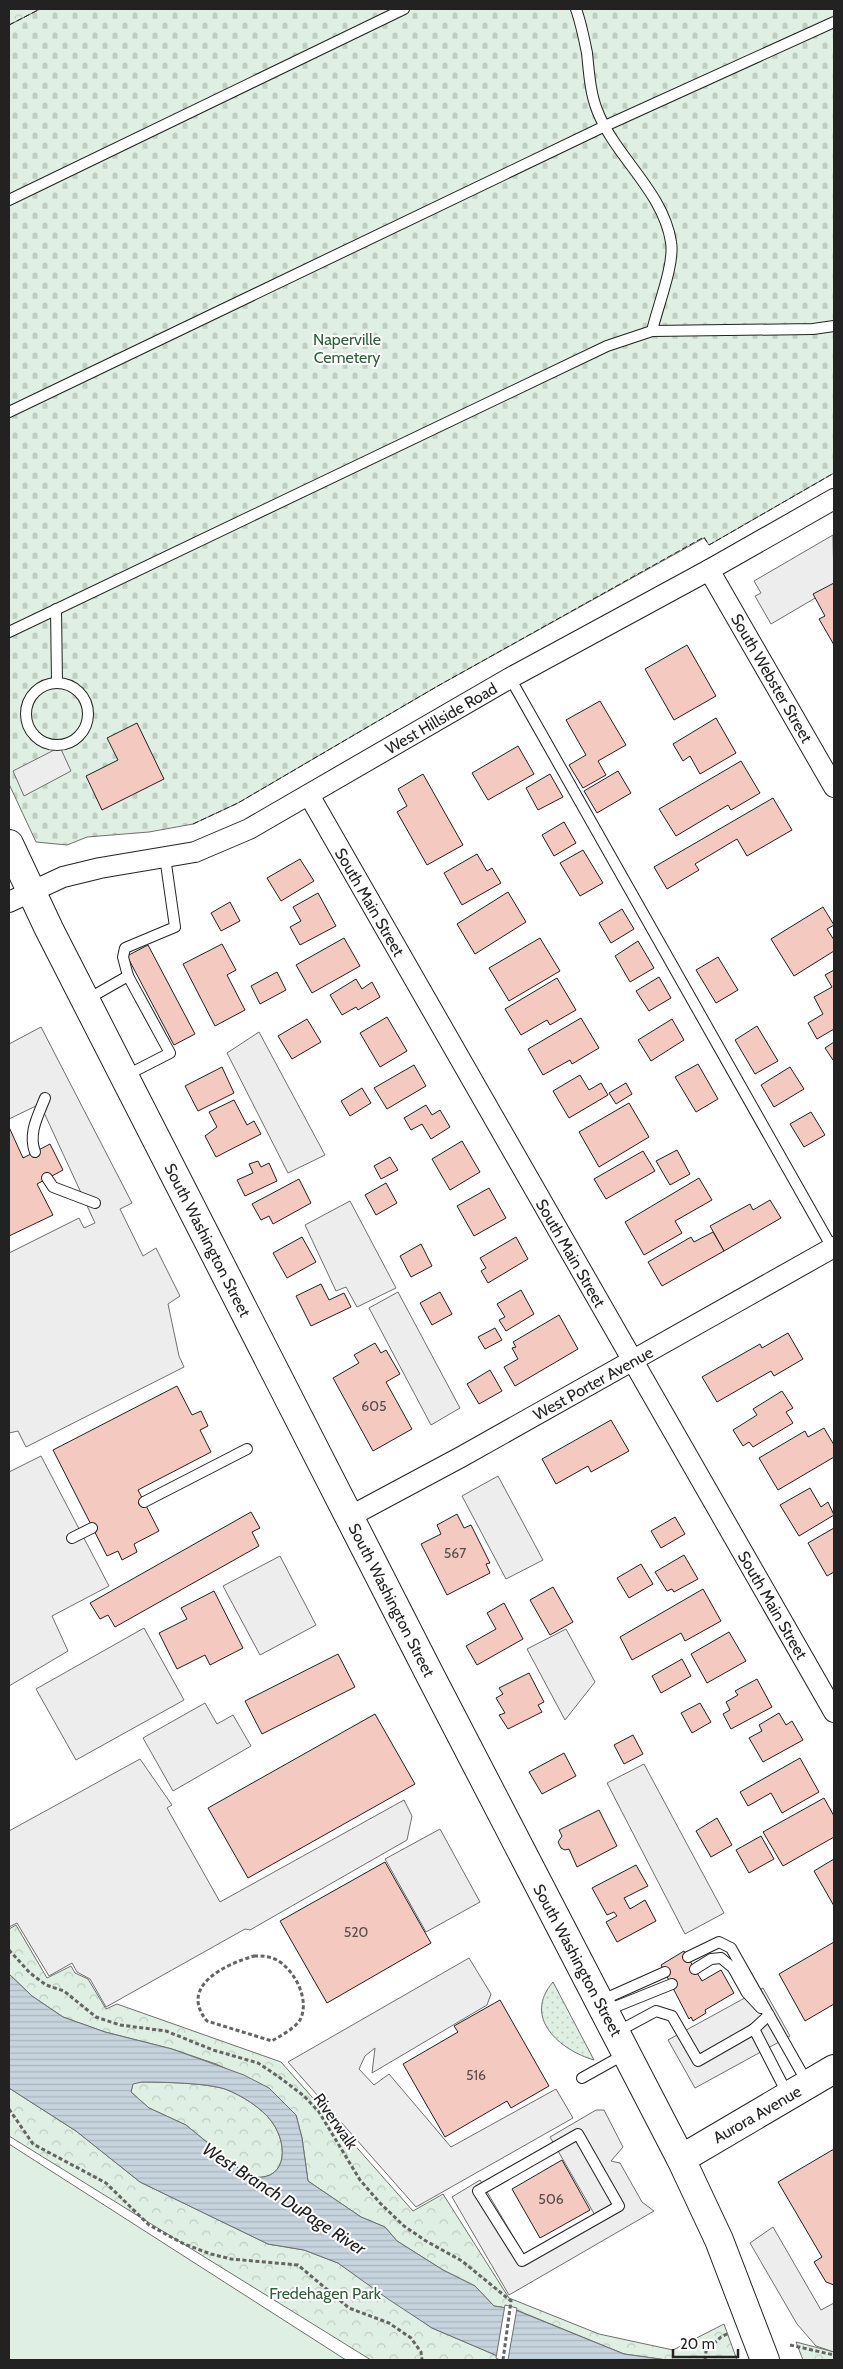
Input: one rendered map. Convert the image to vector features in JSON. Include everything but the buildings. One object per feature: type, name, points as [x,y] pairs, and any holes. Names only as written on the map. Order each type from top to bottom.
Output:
[{"type":"main road","name":"South Washington Street","points":[[9,844],[20,897],[86,1000],[350,1518],[681,2159],[718,2240],[741,2327],[765,2360]]},
{"type":"main road","name":"Aurora Avenue","points":[[681,2159],[834,2069]]},
{"type":"street","name":"West Hillside Road","points":[[20,897],[63,877],[100,868],[195,852],[249,829],[510,678],[709,570],[834,499]]},
{"type":"street","name":"South Webster Street","points":[[709,570],[834,788]]},
{"type":"street","name":"South Main Street","points":[[309,795],[834,1712]]},
{"type":"street","name":"West Porter Avenue","points":[[350,1518],[834,1249]]},
{"type":"lane","points":[[9,200],[404,9]]},
{"type":"lane","points":[[576,9],[581,25],[596,109],[611,138],[648,188],[662,215],[672,243],[668,274],[659,300],[652,331]]},
{"type":"lane","points":[[9,412],[605,126],[834,22]]},
{"type":"lane","points":[[9,632],[607,346],[652,331],[813,329],[834,326]]},
{"type":"lane","points":[[56,609],[57,683]]},
{"type":"lane","points":[[510,678],[834,1249]]},
{"type":"lane","points":[[57,683],[68,685],[84,699],[87,709],[87,720],[83,730],[76,738],[66,743],[56,744],[46,743],[31,731],[26,713],[28,703],[39,688],[57,683]]},
{"type":"lane","points":[[124,1077],[170,1053],[128,976],[123,958],[125,948],[175,927],[165,857]]},
{"type":"lane","points":[[86,1000],[128,976]]},
{"type":"lane","points":[[35,1152],[31,1142],[33,1131],[45,1098]]},
{"type":"lane","points":[[47,1178],[53,1187],[95,1203]]},
{"type":"lane","points":[[144,1502],[247,1449]]},
{"type":"lane","points":[[72,1538],[92,1528]]},
{"type":"lane","points":[[688,1957],[719,1942],[731,1948],[769,2016],[798,2090]]},
{"type":"lane","points":[[695,1969],[710,1959],[720,1958],[733,1968],[747,1994],[769,2016]]},
{"type":"lane","points":[[582,2078],[612,2024],[665,1972]]},
{"type":"lane","points":[[612,2024],[672,1984]]},
{"type":"lane","points":[[612,2024],[656,2011],[672,2016],[698,2060],[754,2029],[769,2016]]},
{"type":"lane","points":[[754,2029],[798,2090]]},
{"type":"lane","points":[[578,2134],[614,2196],[619,2206],[522,2261],[478,2191],[578,2134]]},
{"type":"path","name":"Riverwalk","points":[[9,1950],[30,1973],[46,1985],[64,1991],[96,2017],[120,2025],[166,2031],[213,2050],[258,2063],[304,2096],[318,2112],[360,2180],[380,2204],[404,2226],[426,2242],[462,2261],[511,2301],[503,2360]]},
{"type":"path","points":[[254,1956],[268,1956],[279,1961],[289,1969],[302,1991],[303,2007],[299,2021],[272,2041],[207,2021],[200,2012],[198,2001],[201,1989],[217,1970],[254,1956]]},
{"type":"path","points":[[9,2109],[33,2144],[106,2183],[149,2224],[184,2244],[211,2254],[231,2259],[278,2261],[298,2265],[349,2308],[389,2323],[402,2332],[417,2345],[422,2360]]},
{"type":"path","points":[[705,2360],[706,2350],[720,2337],[741,2327]]},
{"type":"path","points":[[790,2345],[834,2355]]},
{"type":"green space","points":[[9,9],[40,9],[9,25]]},
{"type":"green space","name":"Naperville Cemetery","points":[[40,9],[834,9],[834,473],[709,545],[704,538],[436,687],[238,803],[193,824],[149,832],[87,837],[67,845],[36,842],[9,784],[9,25]]},
{"type":"green space","points":[[16,1925],[47,1978],[71,1966],[75,1973],[88,1979],[106,2009],[117,2004],[281,2062],[413,2211],[443,2194],[509,2298],[599,2334],[673,2350],[724,2324],[737,2360],[667,2360],[624,2354],[514,2309],[494,2306],[475,2286],[443,2270],[397,2241],[385,2227],[361,2217],[308,2181],[302,2138],[296,2115],[269,2088],[216,2064],[172,2049],[105,2032],[63,2017],[32,1996],[9,1974],[9,1929]]},
{"type":"green space","points":[[553,1982],[594,2060],[569,2049],[549,2031],[543,2020],[544,1995]]},
{"type":"green space","points":[[133,2083],[207,2085],[225,2089],[244,2098],[268,2117],[278,2132],[282,2152],[281,2162],[277,2169],[270,2175],[261,2177],[248,2176],[186,2125],[149,2108],[131,2092]]},
{"type":"green space","name":"Fredehagen Park","points":[[9,2088],[76,2131],[140,2182],[268,2244],[304,2250],[338,2263],[432,2328],[507,2360],[371,2360],[9,2136]]},
{"type":"green space","points":[[9,2144],[346,2360],[9,2360]]},
{"type":"green space","points":[[796,2342],[834,2352],[834,2360],[803,2360]]},
{"type":"shaded area","points":[[833,535],[834,587],[771,624],[755,596],[761,593],[754,581]]},
{"type":"shaded area","points":[[60,747],[71,771],[24,796],[13,771]]},
{"type":"shaded area","points":[[41,1027],[132,1203],[120,1209],[143,1256],[156,1248],[180,1296],[168,1304],[179,1356],[184,1367],[26,1447],[18,1431],[9,1433],[9,1253],[79,1218],[84,1228],[95,1223],[40,1104],[9,1119],[9,1044]]},
{"type":"shaded area","points":[[259,1032],[325,1155],[288,1173],[227,1053]]},
{"type":"shaded area","points":[[350,1201],[396,1288],[357,1307],[346,1287],[336,1291],[305,1225]]},
{"type":"shaded area","points":[[398,1292],[460,1408],[431,1425],[369,1308]]},
{"type":"shaded area","points":[[41,1456],[109,1586],[52,1616],[68,1651],[9,1686],[9,1472]]},
{"type":"shaded area","points":[[498,1476],[543,1560],[506,1579],[462,1496]]},
{"type":"shaded area","points":[[280,1556],[316,1625],[260,1655],[223,1586]]},
{"type":"shaded area","points":[[144,1628],[184,1700],[76,1760],[36,1689]]},
{"type":"shaded area","points":[[566,1629],[595,1682],[565,1720],[527,1649]]},
{"type":"shaded area","points":[[205,1703],[217,1724],[233,1715],[251,1746],[173,1791],[143,1738]]},
{"type":"shaded area","points":[[140,1759],[172,1805],[167,1808],[220,1902],[404,1800],[412,1816],[407,1840],[250,1930],[245,1929],[106,2007],[90,1979],[77,1972],[72,1963],[49,1976],[17,1923],[9,1927],[9,1831]]},
{"type":"shaded area","points":[[644,1764],[724,1913],[685,1934],[607,1783]]},
{"type":"shaded area","points":[[440,1829],[480,1902],[426,1932],[385,1859]]},
{"type":"shaded area","points":[[469,1958],[491,1994],[487,2005],[372,2073],[375,2048],[365,2056],[359,2069],[374,2085],[389,2074],[451,2147],[556,2089],[573,2118],[416,2207],[288,2062]]},
{"type":"shaded area","points":[[763,1988],[790,2036],[695,2088],[668,2040]]},
{"type":"shaded area","points":[[596,2110],[604,2110],[623,2147],[611,2161],[620,2163],[642,2202],[654,2211],[509,2295],[452,2197],[480,2180],[526,2258],[596,2217],[550,2137]]},
{"type":"shaded area","points":[[773,2227],[821,2310],[834,2303],[834,2352],[816,2346],[797,2324],[750,2243]]},
{"type":"water","name":"West Branch DuPage River","points":[[9,1974],[32,1996],[63,2017],[105,2032],[172,2049],[244,2075],[269,2088],[296,2115],[302,2138],[308,2181],[361,2217],[385,2227],[397,2241],[443,2270],[475,2286],[494,2306],[513,2309],[624,2354],[667,2360],[507,2360],[432,2328],[338,2263],[304,2250],[268,2244],[140,2182],[76,2131],[9,2088]],"holes":[[[142,2082],[207,2085],[225,2089],[244,2098],[263,2112],[278,2132],[282,2152],[281,2162],[277,2169],[270,2175],[261,2177],[248,2176],[186,2125],[149,2108],[131,2092],[133,2084]]]},
{"type":"pier","points":[[505,2305],[517,2308],[508,2360],[500,2360],[496,2358]]},
{"type":"fence","points":[[9,25],[40,9]]},
{"type":"fence","points":[[193,824],[238,803],[436,687],[704,537],[709,545],[834,473]]}]
